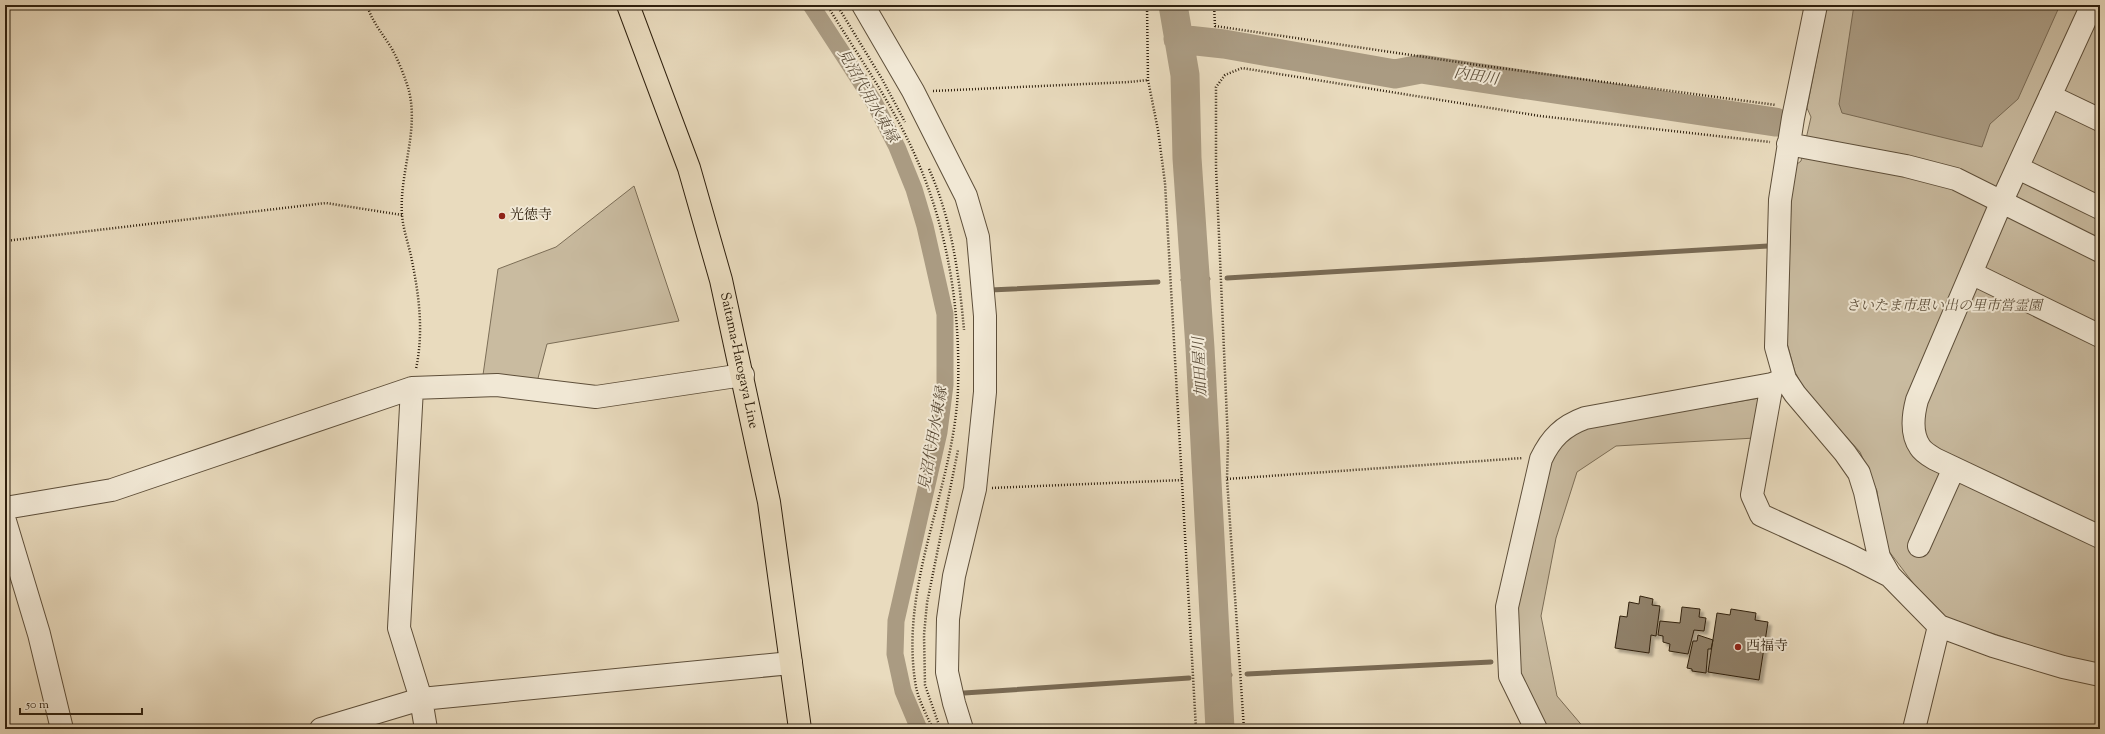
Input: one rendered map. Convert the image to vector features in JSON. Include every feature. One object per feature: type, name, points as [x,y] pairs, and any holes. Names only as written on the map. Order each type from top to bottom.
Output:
[{"type":"main road","name":"Saitama-Hatogaya Line","points":[[628,5],[689,168],[721,280],[743,374],[769,502],[800,729]]},
{"type":"street","points":[[863,5],[913,91],[966,196],[978,237],[985,316],[985,392],[975,489],[956,569],[948,620],[947,672],[962,729]]},
{"type":"street","points":[[1816,5],[1792,126],[1780,200],[1776,347],[1778,381],[1752,495],[1761,515],[1851,556],[1890,576]]},
{"type":"street","points":[[2092,5],[1971,273],[1917,400],[1913,416],[1915,432],[1920,448],[1935,459],[2100,537]]},
{"type":"street","points":[[2050,96],[2100,120]]},
{"type":"street","points":[[1792,126],[1906,166],[1956,179],[2100,251]]},
{"type":"street","points":[[2018,168],[2100,208]]},
{"type":"street","points":[[1971,273],[2100,336]]},
{"type":"street","points":[[5,508],[112,490],[412,388],[497,385],[596,397],[743,374]]},
{"type":"street","points":[[1536,729],[1510,676],[1507,607],[1542,459],[1556,434],[1563,428],[1584,418],[1778,381],[1795,394],[1845,453],[1859,473],[1865,492],[1879,557],[1890,576],[1939,626],[1993,646],[2063,667],[2100,675]]},
{"type":"street","points":[[412,388],[399,628],[421,699],[426,729]]},
{"type":"street","points":[[1919,546],[1954,468]]},
{"type":"street","points":[[5,521],[39,634],[62,729]]},
{"type":"street","points":[[1914,729],[1939,626]]},
{"type":"street","points":[[321,729],[421,699],[792,662]]},
{"type":"path","points":[[367,5],[380,34],[392,49],[409,92],[411,108],[408,161],[404,185],[402,215],[417,286],[421,317],[420,348],[412,388]]},
{"type":"path","points":[[827,5],[898,120],[924,177],[936,211],[946,249],[953,288],[958,325],[958,390],[953,437],[918,591],[912,631],[916,689],[934,729]]},
{"type":"path","points":[[837,5],[908,126]]},
{"type":"path","points":[[1147,5],[1148,80],[1158,130],[1165,183],[1196,729]]},
{"type":"path","points":[[1214,5],[1215,26],[1485,66],[1792,126]]},
{"type":"path","points":[[1244,729],[1227,479],[1228,442],[1216,168],[1216,86],[1225,75],[1242,68],[1540,116],[1792,126]]},
{"type":"path","points":[[913,91],[1148,80]]},
{"type":"path","points":[[928,166],[945,211],[953,246],[965,333]]},
{"type":"path","points":[[5,241],[326,204],[402,215]]},
{"type":"path","points":[[941,729],[925,685],[924,635],[928,595],[959,442]]},
{"type":"path","points":[[1227,479],[1533,457],[1542,459]]},
{"type":"path","points":[[975,489],[1182,480]]},
{"type":"green space","name":"さいたま市思い出の里市営霊園","points":[[1827,5],[2100,5],[2100,664],[2056,654],[1948,619],[1913,583],[1885,546],[1877,491],[1860,452],[1805,391],[1795,372],[1787,343],[1792,168],[1801,161],[1811,117],[1807,108]]},
{"type":"green space","points":[[634,186],[679,321],[547,344],[537,382],[483,375],[498,269],[556,247]]},
{"type":"green space","points":[[1760,398],[1755,438],[1616,446],[1577,472],[1556,538],[1541,616],[1557,696],[1585,729],[1544,729],[1519,680],[1517,590],[1533,512],[1559,442],[1575,429]]},
{"type":"shaded area","points":[[1854,5],[2060,5],[2018,99],[1990,124],[1982,147],[1842,113],[1839,104]]},
{"type":"building","points":[[1640,596],[1653,599],[1652,605],[1660,606],[1656,636],[1651,635],[1649,653],[1615,648],[1620,616],[1627,617],[1629,602],[1639,604]]},
{"type":"building","points":[[1682,607],[1700,609],[1699,617],[1706,618],[1704,631],[1694,630],[1688,654],[1669,651],[1670,644],[1663,642],[1663,636],[1658,635],[1660,621],[1680,623]]},
{"type":"building","name":"西福寺","points":[[1731,609],[1756,613],[1755,620],[1768,622],[1759,680],[1708,672],[1717,613],[1730,615]]},
{"type":"building","points":[[1698,635],[1713,640],[1711,649],[1708,649],[1706,673],[1692,671],[1692,669],[1687,668],[1693,641],[1697,641]]},
{"type":"waterway","name":"見沼代用水東縁","points":[[811,5],[874,102],[897,147],[914,189],[925,226],[945,314],[945,385],[939,432],[896,621],[895,654],[903,691],[919,729]]},
{"type":"waterway","name":"加田屋川","points":[[1173,5],[1185,75],[1187,158],[1200,348],[1220,729]]},
{"type":"waterway","name":"内田川","points":[[1178,39],[1224,44],[1395,74],[1421,69],[1775,122]]},
{"type":"waterway","points":[[1227,278],[1768,246]]},
{"type":"waterway","name":"加田屋川","points":[[1183,280],[1208,279]]},
{"type":"waterway","points":[[990,290],[1158,282]]},
{"type":"waterway","points":[[1247,674],[1491,662]]},
{"type":"waterway","name":"加田屋川","points":[[1206,677],[1230,675]]},
{"type":"waterway","points":[[964,693],[1189,678]]},
{"type":"place","name":"光徳寺","points":[[502,216]]},
{"type":"place","name":"西福寺","points":[[1738,647]]}]
